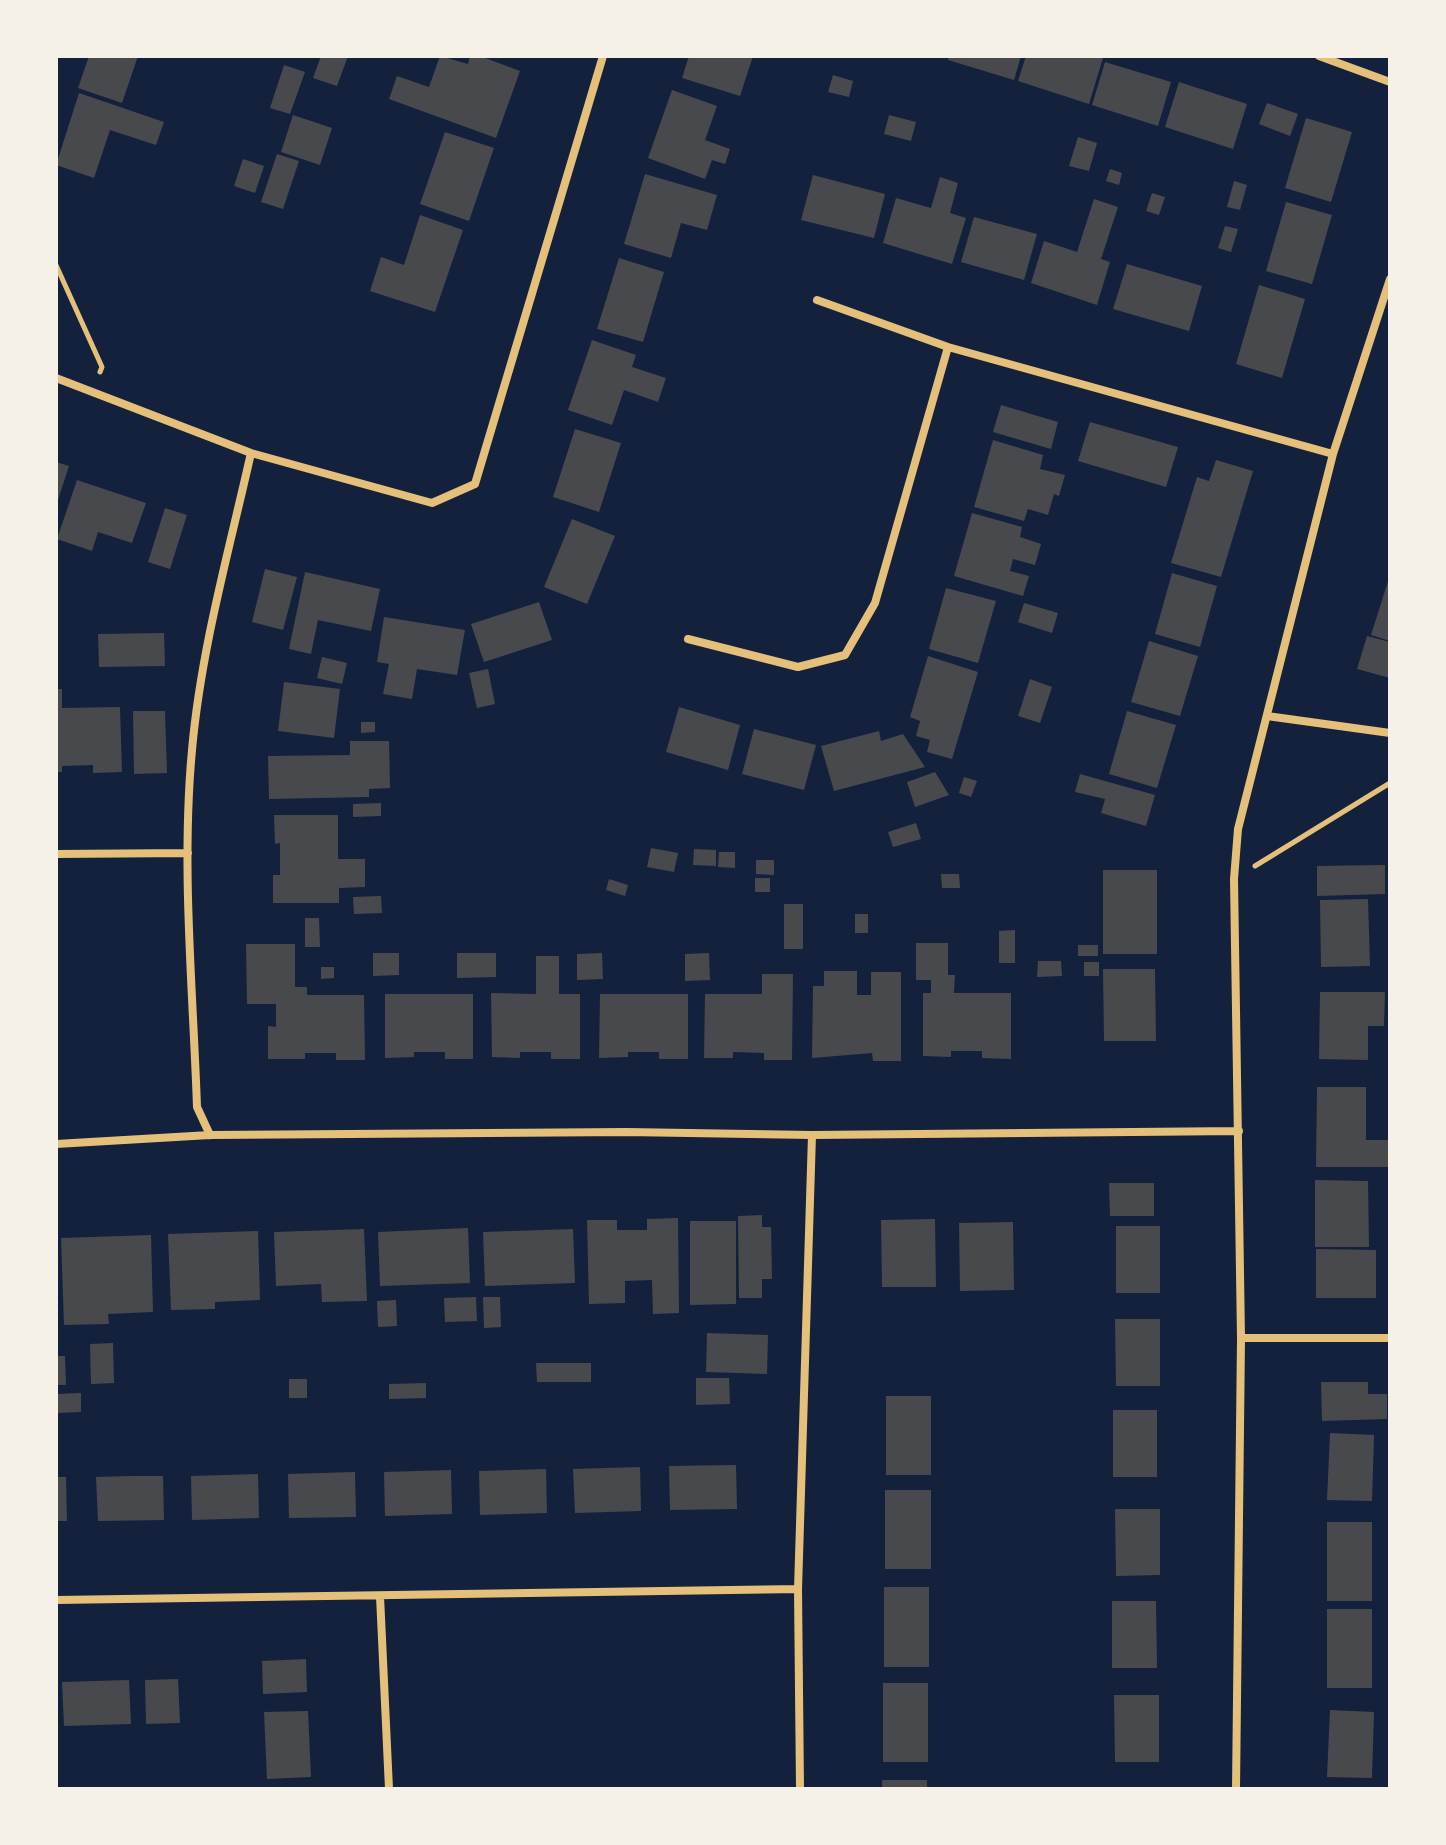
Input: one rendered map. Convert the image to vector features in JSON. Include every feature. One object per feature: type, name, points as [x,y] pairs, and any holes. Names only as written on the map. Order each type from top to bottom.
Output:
[{"type":"street","points":[[56,378],[251,453],[432,503],[475,484],[603,56]]},
{"type":"street","points":[[1319,56],[1390,82]]},
{"type":"street","points":[[1236,1789],[1241,1338],[1234,879],[1238,829],[1333,454],[1390,279]]},
{"type":"street","points":[[817,300],[948,347],[1333,454]]},
{"type":"street","points":[[688,639],[798,667],[845,655],[875,603],[948,347]]},
{"type":"street","points":[[210,1135],[197,1107],[188,853],[192,750],[206,652],[251,453]]},
{"type":"street","points":[[1267,716],[1390,733]]},
{"type":"street","points":[[56,854],[188,853]]},
{"type":"street","points":[[56,1144],[210,1135],[1239,1131]]},
{"type":"street","points":[[800,1789],[798,1589],[812,1135]]},
{"type":"street","points":[[1241,1338],[1390,1338]]},
{"type":"street","points":[[56,1600],[798,1589]]},
{"type":"street","points":[[380,1596],[389,1789]]},
{"type":"path","points":[[56,265],[102,367],[92,391]]},
{"type":"path","points":[[1234,879],[1390,783]]},
{"type":"building","points":[[89,56],[138,56],[122,103],[78,88]]},
{"type":"building","points":[[321,56],[348,56],[337,86],[313,78]]},
{"type":"building","points":[[440,56],[468,64],[470,56],[480,56],[520,71],[496,138],[389,99],[397,76],[429,87]]},
{"type":"building","points":[[689,56],[753,56],[740,96],[682,78]]},
{"type":"building","points":[[949,56],[1021,56],[1014,80],[948,60]]},
{"type":"building","points":[[1026,56],[1103,58],[1089,104],[1018,81]]},
{"type":"building","points":[[1105,62],[1171,82],[1158,126],[1092,105]]},
{"type":"building","points":[[284,65],[305,72],[290,114],[270,108]]},
{"type":"building","points":[[833,75],[853,81],[849,97],[828,92]]},
{"type":"building","points":[[1179,82],[1247,104],[1233,149],[1165,127]]},
{"type":"building","points":[[672,90],[717,106],[705,140],[730,149],[725,164],[712,160],[705,179],[648,158]]},
{"type":"building","points":[[79,93],[164,122],[156,145],[110,130],[94,178],[56,165]]},
{"type":"building","points":[[1267,103],[1298,114],[1290,136],[1259,124]]},
{"type":"building","points":[[293,115],[332,128],[320,165],[281,152]]},
{"type":"building","points":[[889,115],[916,122],[911,141],[884,134]]},
{"type":"building","points":[[1306,118],[1352,132],[1331,202],[1285,188]]},
{"type":"building","points":[[445,132],[494,148],[469,221],[420,204]]},
{"type":"building","points":[[1078,137],[1097,143],[1089,171],[1069,166]]},
{"type":"building","points":[[277,154],[299,161],[283,209],[261,202]]},
{"type":"building","points":[[243,159],[264,166],[255,193],[234,186]]},
{"type":"building","points":[[1110,169],[1122,173],[1119,185],[1106,181]]},
{"type":"building","points":[[645,174],[717,195],[707,230],[681,223],[671,258],[624,244]]},
{"type":"building","points":[[813,175],[885,194],[874,238],[801,220]]},
{"type":"building","points":[[940,177],[958,183],[950,213],[966,218],[952,264],[883,243],[896,198],[931,208]]},
{"type":"building","points":[[1234,181],[1247,185],[1240,210],[1227,207]]},
{"type":"building","points":[[1152,193],[1165,197],[1159,215],[1146,211]]},
{"type":"building","points":[[1094,199],[1118,207],[1101,259],[1110,262],[1097,305],[1031,283],[1044,241],[1077,252]]},
{"type":"building","points":[[1286,202],[1332,215],[1312,284],[1266,271]]},
{"type":"building","points":[[420,215],[463,230],[435,312],[370,291],[381,257],[404,265]]},
{"type":"building","points":[[974,217],[1037,234],[1024,280],[961,262]]},
{"type":"building","points":[[1225,226],[1238,229],[1231,252],[1218,248]]},
{"type":"building","points":[[619,258],[664,272],[643,342],[597,329]]},
{"type":"building","points":[[1127,264],[1202,286],[1189,331],[1113,309]]},
{"type":"building","points":[[1259,285],[1305,299],[1282,378],[1236,364]]},
{"type":"building","points":[[592,340],[636,355],[632,367],[666,378],[658,402],[624,390],[612,425],[568,410]]},
{"type":"building","points":[[1001,405],[1058,422],[1051,449],[993,432]]},
{"type":"building","points":[[1090,422],[1178,447],[1166,487],[1078,461]]},
{"type":"building","points":[[575,429],[621,443],[599,512],[553,497]]},
{"type":"building","points":[[993,440],[1043,455],[1040,469],[1065,475],[1059,496],[1054,494],[1048,515],[1028,509],[1024,521],[974,507]]},
{"type":"building","points":[[1216,460],[1253,471],[1221,577],[1171,563],[1197,477],[1209,481]]},
{"type":"building","points":[[56,462],[69,466],[57,503],[56,503]]},
{"type":"building","points":[[77,480],[146,503],[132,543],[98,532],[92,551],[57,539]]},
{"type":"building","points":[[165,508],[187,515],[170,569],[148,562]]},
{"type":"building","points":[[972,513],[1022,527],[1020,537],[1041,544],[1035,565],[1013,559],[1010,571],[1029,576],[1023,596],[954,576]]},
{"type":"building","points":[[572,519],[615,536],[587,604],[544,587]]},
{"type":"building","points":[[265,569],[297,577],[283,630],[252,622]]},
{"type":"building","points":[[305,572],[380,589],[371,631],[318,620],[311,654],[289,649]]},
{"type":"building","points":[[1172,573],[1217,586],[1200,647],[1155,634]]},
{"type":"building","points":[[1390,578],[1390,641],[1371,635]]},
{"type":"building","points":[[946,588],[996,601],[978,663],[929,649]]},
{"type":"building","points":[[539,602],[552,640],[484,662],[471,624]]},
{"type":"building","points":[[1024,603],[1058,613],[1052,633],[1018,622]]},
{"type":"building","points":[[384,617],[465,630],[457,675],[417,669],[412,699],[383,694],[389,664],[377,662]]},
{"type":"building","points":[[164,633],[165,666],[99,667],[98,634]]},
{"type":"building","points":[[1367,636],[1390,642],[1390,678],[1357,669]]},
{"type":"building","points":[[1149,641],[1198,656],[1180,716],[1131,702]]},
{"type":"building","points":[[928,656],[978,672],[952,759],[927,752],[930,740],[916,736],[920,721],[910,717]]},
{"type":"building","points":[[322,657],[347,663],[342,684],[317,678]]},
{"type":"building","points":[[488,669],[495,704],[477,708],[469,673]]},
{"type":"building","points":[[1030,679],[1052,687],[1040,723],[1018,716]]},
{"type":"building","points":[[284,682],[340,689],[334,738],[278,731]]},
{"type":"building","points":[[56,689],[62,689],[62,708],[120,707],[122,772],[93,773],[93,765],[62,766],[62,772],[56,772]]},
{"type":"building","points":[[679,707],[740,725],[728,770],[666,752]]},
{"type":"building","points":[[133,711],[165,711],[167,773],[134,774]]},
{"type":"building","points":[[1127,711],[1176,725],[1157,788],[1109,774]]},
{"type":"building","points":[[361,722],[375,722],[375,732],[361,733]]},
{"type":"building","points":[[754,729],[816,745],[804,790],[742,774]]},
{"type":"building","points":[[879,731],[881,741],[903,734],[925,767],[834,791],[821,746]]},
{"type":"building","points":[[350,741],[389,741],[390,788],[369,789],[369,797],[269,799],[268,756],[350,755]]},
{"type":"building","points":[[935,772],[949,795],[915,807],[907,782]]},
{"type":"building","points":[[1080,774],[1155,795],[1146,826],[1101,813],[1105,799],[1075,792]]},
{"type":"building","points":[[964,777],[977,781],[971,797],[959,793]]},
{"type":"building","points":[[381,803],[381,816],[353,817],[353,804]]},
{"type":"building","points":[[274,815],[338,815],[338,859],[365,859],[365,887],[339,888],[339,903],[273,903],[273,875],[280,875],[280,843],[275,844]]},
{"type":"building","points":[[916,823],[921,839],[893,847],[888,832]]},
{"type":"building","points":[[651,848],[678,853],[674,872],[647,867]]},
{"type":"building","points":[[694,849],[716,850],[716,866],[693,865]]},
{"type":"building","points":[[719,852],[735,852],[735,868],[718,867]]},
{"type":"building","points":[[756,860],[774,860],[774,875],[756,874]]},
{"type":"building","points":[[1385,865],[1385,894],[1317,896],[1317,866]]},
{"type":"building","points":[[1103,870],[1157,870],[1157,954],[1103,954]]},
{"type":"building","points":[[941,874],[959,874],[960,888],[942,888]]},
{"type":"building","points":[[755,878],[770,878],[770,892],[755,892]]},
{"type":"building","points":[[609,879],[628,885],[625,896],[606,890]]},
{"type":"building","points":[[381,896],[382,913],[354,914],[353,897]]},
{"type":"building","points":[[1368,899],[1370,966],[1321,967],[1320,900]]},
{"type":"building","points":[[784,904],[803,904],[803,949],[784,949]]},
{"type":"building","points":[[855,914],[868,914],[868,933],[855,933]]},
{"type":"building","points":[[305,918],[319,918],[320,947],[305,947]]},
{"type":"building","points":[[1015,930],[1015,963],[999,963],[999,931]]},
{"type":"building","points":[[916,943],[948,943],[948,975],[955,975],[954,993],[1011,993],[1011,1059],[982,1058],[982,1051],[951,1051],[951,1057],[923,1056],[923,993],[931,993],[931,980],[916,980]]},
{"type":"building","points":[[246,944],[295,944],[295,987],[307,987],[307,995],[364,995],[365,1060],[336,1060],[336,1053],[305,1053],[305,1059],[268,1059],[268,1026],[276,1027],[276,1004],[247,1004]]},
{"type":"building","points":[[1078,945],[1098,945],[1098,956],[1078,956]]},
{"type":"building","points":[[373,953],[399,953],[399,975],[373,976]]},
{"type":"building","points":[[457,953],[496,953],[496,977],[457,978]]},
{"type":"building","points":[[602,953],[603,979],[577,980],[577,954]]},
{"type":"building","points":[[709,953],[710,980],[685,981],[685,954]]},
{"type":"building","points":[[536,956],[559,956],[559,994],[580,994],[580,1059],[551,1059],[551,1052],[520,1052],[520,1058],[492,1057],[491,993],[536,994]]},
{"type":"building","points":[[1038,961],[1061,961],[1062,976],[1037,977]]},
{"type":"building","points":[[1084,962],[1099,962],[1099,976],[1084,976]]},
{"type":"building","points":[[321,967],[334,967],[334,978],[321,979]]},
{"type":"building","points":[[1103,969],[1155,969],[1156,1041],[1104,1041]]},
{"type":"building","points":[[824,971],[857,971],[857,995],[871,995],[871,972],[901,972],[901,1061],[873,1061],[872,1053],[812,1058],[813,986],[824,986]]},
{"type":"building","points":[[762,974],[793,974],[792,1060],[764,1060],[764,1053],[733,1052],[733,1058],[704,1058],[705,994],[762,994]]},
{"type":"building","points":[[1320,992],[1385,992],[1384,1026],[1368,1026],[1368,1060],[1319,1059]]},
{"type":"building","points":[[385,994],[473,994],[473,1059],[445,1059],[445,1052],[414,1052],[414,1057],[385,1058]]},
{"type":"building","points":[[600,994],[688,994],[688,1059],[659,1059],[659,1052],[628,1052],[628,1057],[599,1058]]},
{"type":"building","points":[[1317,1087],[1366,1087],[1366,1140],[1390,1140],[1390,1167],[1316,1167]]},
{"type":"building","points":[[1315,1180],[1368,1181],[1369,1247],[1315,1247]]},
{"type":"building","points":[[1109,1183],[1154,1183],[1154,1216],[1110,1216]]},
{"type":"building","points":[[762,1215],[762,1227],[771,1227],[772,1279],[762,1279],[762,1298],[739,1298],[738,1216]]},
{"type":"building","points":[[678,1218],[679,1313],[653,1314],[652,1280],[625,1281],[625,1303],[589,1304],[587,1220],[617,1220],[617,1230],[647,1230],[647,1219]]},
{"type":"building","points":[[935,1219],[936,1287],[882,1287],[881,1220]]},
{"type":"building","points":[[690,1221],[736,1221],[736,1304],[690,1305]]},
{"type":"building","points":[[1013,1222],[1014,1290],[960,1291],[959,1223]]},
{"type":"building","points":[[1116,1226],[1160,1226],[1160,1293],[1116,1293]]},
{"type":"building","points":[[468,1228],[470,1283],[380,1286],[378,1232]]},
{"type":"building","points":[[364,1229],[367,1301],[322,1302],[321,1284],[276,1286],[274,1232]]},
{"type":"building","points":[[573,1229],[575,1283],[485,1286],[483,1232]]},
{"type":"building","points":[[258,1231],[260,1300],[215,1302],[215,1309],[171,1310],[168,1234]]},
{"type":"building","points":[[151,1235],[153,1312],[108,1314],[109,1324],[64,1325],[61,1238]]},
{"type":"building","points":[[1316,1249],[1376,1250],[1376,1298],[1316,1298]]},
{"type":"building","points":[[476,1297],[477,1321],[445,1322],[444,1298]]},
{"type":"building","points":[[483,1297],[500,1297],[501,1327],[484,1328]]},
{"type":"building","points":[[396,1300],[397,1326],[378,1327],[377,1301]]},
{"type":"building","points":[[1115,1319],[1160,1319],[1160,1386],[1116,1386]]},
{"type":"building","points":[[707,1333],[768,1335],[767,1374],[706,1372]]},
{"type":"building","points":[[113,1343],[114,1383],[91,1384],[90,1344]]},
{"type":"building","points":[[56,1356],[65,1356],[66,1385],[56,1385]]},
{"type":"building","points":[[536,1363],[591,1363],[591,1382],[537,1382]]},
{"type":"building","points":[[696,1378],[729,1378],[730,1404],[696,1405]]},
{"type":"building","points":[[289,1379],[307,1379],[307,1398],[289,1398]]},
{"type":"building","points":[[1321,1382],[1368,1382],[1368,1394],[1387,1394],[1387,1419],[1322,1421]]},
{"type":"building","points":[[426,1383],[426,1398],[389,1399],[389,1384]]},
{"type":"building","points":[[81,1393],[81,1412],[56,1413],[56,1394]]},
{"type":"building","points":[[886,1396],[931,1396],[931,1475],[886,1475]]},
{"type":"building","points":[[1113,1410],[1157,1410],[1157,1477],[1113,1477]]},
{"type":"building","points":[[1330,1433],[1374,1435],[1372,1501],[1327,1500]]},
{"type":"building","points":[[736,1465],[737,1509],[670,1510],[669,1466]]},
{"type":"building","points":[[640,1467],[641,1511],[575,1513],[573,1469]]},
{"type":"building","points":[[546,1469],[547,1513],[480,1515],[479,1471]]},
{"type":"building","points":[[451,1470],[452,1514],[385,1516],[384,1472]]},
{"type":"building","points":[[355,1472],[356,1517],[289,1518],[288,1474]]},
{"type":"building","points":[[258,1474],[259,1518],[192,1520],[191,1476]]},
{"type":"building","points":[[163,1476],[164,1520],[98,1521],[96,1477]]},
{"type":"building","points":[[56,1477],[66,1477],[67,1521],[56,1521]]},
{"type":"building","points":[[885,1490],[931,1490],[931,1569],[885,1569]]},
{"type":"building","points":[[1115,1509],[1160,1509],[1160,1575],[1116,1576]]},
{"type":"building","points":[[1327,1522],[1372,1522],[1372,1601],[1327,1601]]},
{"type":"building","points":[[884,1587],[929,1587],[929,1667],[884,1667]]},
{"type":"building","points":[[1112,1601],[1156,1601],[1157,1668],[1112,1668]]},
{"type":"building","points":[[1327,1609],[1372,1609],[1372,1688],[1327,1688]]},
{"type":"building","points":[[306,1659],[307,1692],[263,1694],[262,1661]]},
{"type":"building","points":[[178,1679],[180,1723],[146,1724],[145,1680]]},
{"type":"building","points":[[129,1680],[131,1724],[64,1726],[62,1682]]},
{"type":"building","points":[[883,1683],[928,1683],[928,1762],[883,1762]]},
{"type":"building","points":[[1114,1695],[1159,1695],[1159,1762],[1115,1762]]},
{"type":"building","points":[[1330,1710],[1374,1712],[1372,1778],[1327,1777]]},
{"type":"building","points":[[308,1711],[311,1777],[267,1779],[264,1712]]},
{"type":"building","points":[[882,1780],[927,1780],[927,1789],[882,1789]]}]
